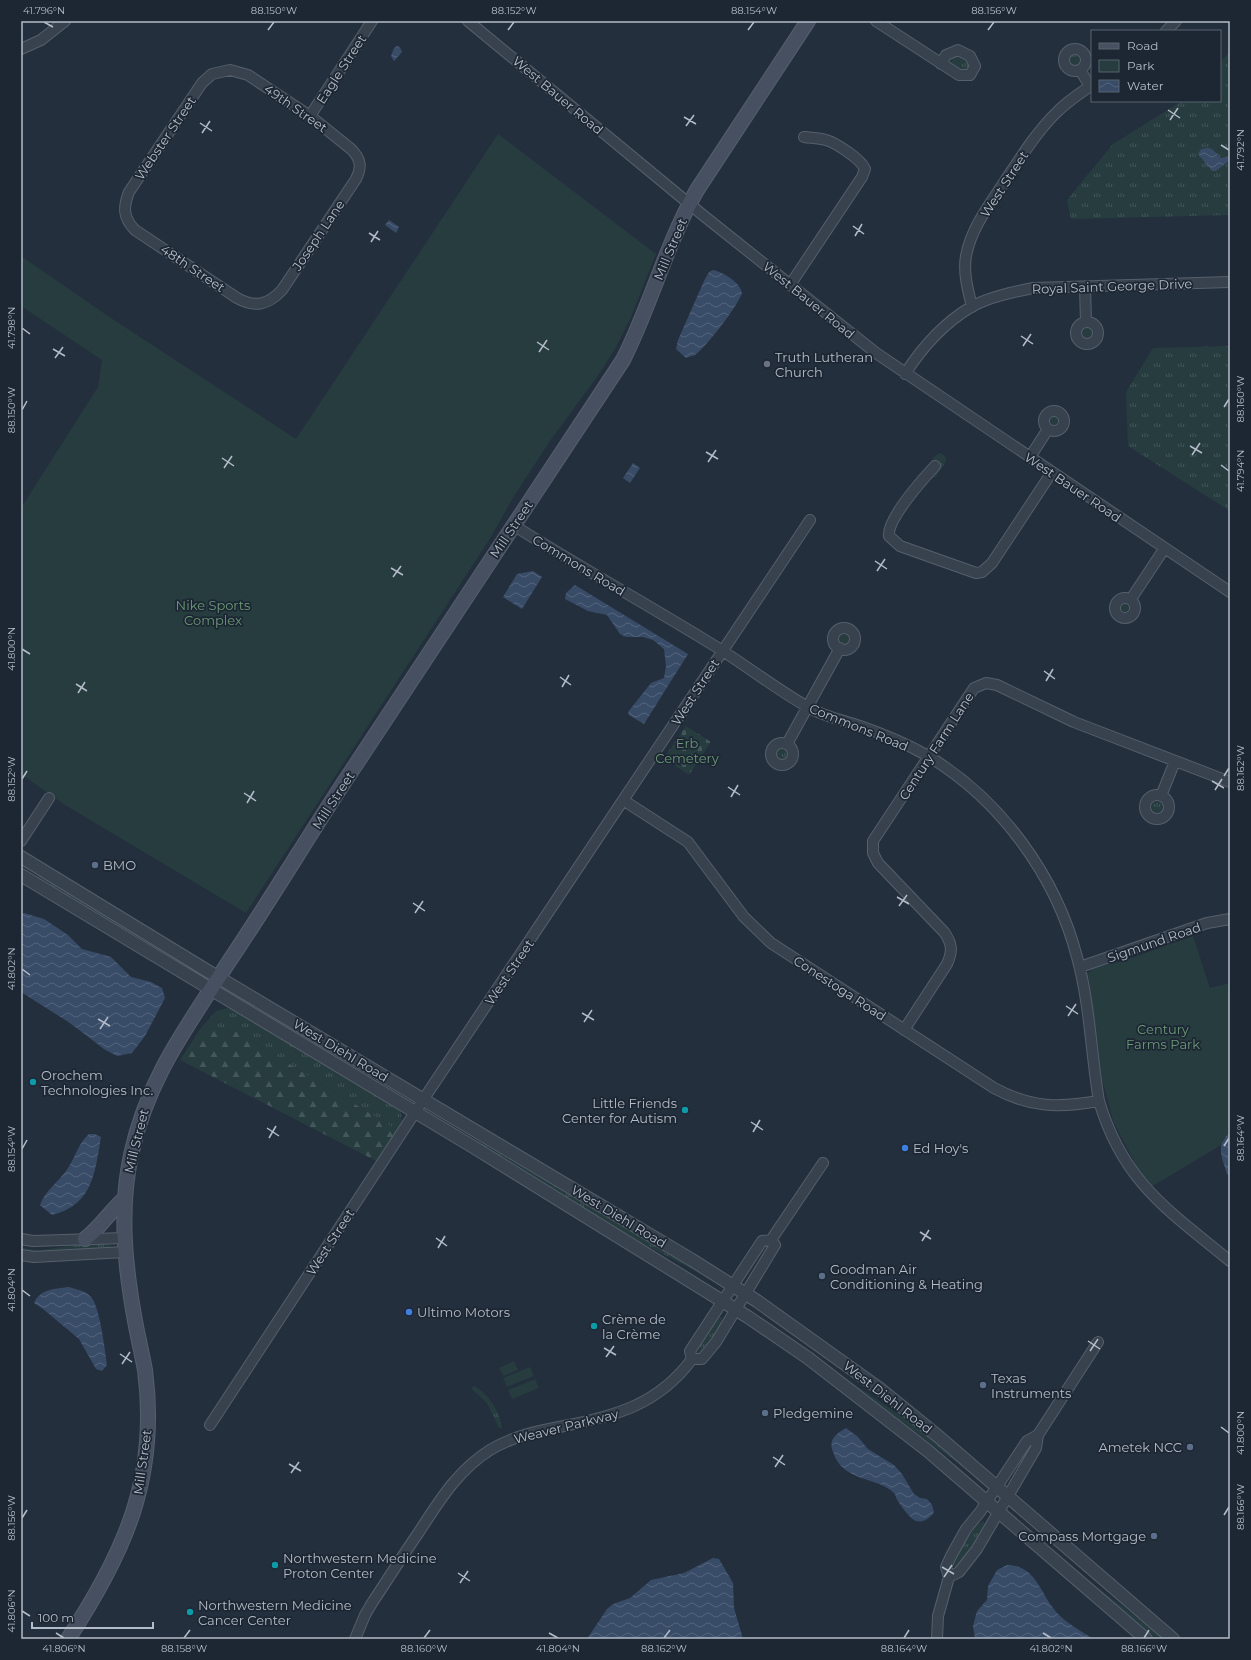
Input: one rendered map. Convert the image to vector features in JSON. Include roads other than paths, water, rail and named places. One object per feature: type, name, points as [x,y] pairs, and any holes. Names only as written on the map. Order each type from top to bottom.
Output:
[{"type":"main road","name":"Mill Street","points":[[68,1639],[92,1602],[120,1550],[135,1507],[145,1460],[147,1419],[145,1371],[124,1238],[125,1198],[134,1140],[151,1089],[175,1043],[513,525],[623,360],[635,338],[672,239],[690,204],[808,21]]},
{"type":"main road","points":[[85,1239],[104,1223],[113,1209],[125,1198]]},
{"type":"street","points":[[21,50],[48,36],[65,21]]},
{"type":"street","name":"Eagle Street","points":[[310,116],[372,21]]},
{"type":"street","name":"West Bauer Road","points":[[468,21],[837,324],[905,374],[1230,592]]},
{"type":"street","points":[[876,21],[941,64]]},
{"type":"street","points":[[1167,30],[1176,21]]},
{"type":"street","points":[[1080,70],[1091,86]]},
{"type":"street","name":"49th Street","points":[[221,71],[238,71],[248,75],[310,116],[351,149],[356,154],[360,164]]},
{"type":"street","name":"Webster Street","points":[[125,216],[124,209],[129,192],[187,104],[206,78],[221,71]]},
{"type":"street","name":"West Street","points":[[972,307],[966,284],[965,266],[969,244],[976,228],[1035,138],[1059,110],[1091,86]]},
{"type":"street","points":[[790,285],[859,182],[865,169],[860,162],[836,145],[824,139],[804,137]]},
{"type":"street","name":"Joseph Lane","points":[[268,302],[282,290],[358,175],[360,164]]},
{"type":"street","name":"48th Street","points":[[125,216],[129,224],[135,230],[237,298],[250,304],[264,304],[268,302]]},
{"type":"street","name":"Royal Saint George Drive","points":[[905,374],[927,344],[947,326],[972,307],[1005,294],[1033,288],[1230,282]]},
{"type":"street","points":[[1085,287],[1086,322]]},
{"type":"street","points":[[1030,457],[1048,429]]},
{"type":"street","points":[[935,466],[917,485],[890,526],[889,536],[900,546],[976,573],[982,572],[992,563],[1052,472]]},
{"type":"street","name":"West Street","points":[[210,1425],[722,650],[810,520]]},
{"type":"street","name":"Commons Road","points":[[513,525],[722,650],[808,708],[880,733],[928,757],[965,783],[982,798],[1013,831],[1026,849],[1039,868],[1059,906],[1080,967],[1099,1101],[1104,1119],[1120,1154],[1145,1189],[1176,1218],[1230,1261]]},
{"type":"street","points":[[1130,599],[1164,549]]},
{"type":"street","points":[[787,744],[840,648]]},
{"type":"street","name":"Century Farm Lane","points":[[904,1030],[947,964],[951,953],[951,943],[944,932],[878,863],[874,858],[872,848],[877,834],[970,692],[978,685],[991,683],[1074,722],[1230,782]]},
{"type":"street","points":[[1162,796],[1175,761]]},
{"type":"street","points":[[21,841],[49,798]]},
{"type":"street","name":"Conestoga Road","points":[[623,800],[688,842],[744,917],[771,943],[994,1088],[1016,1099],[1038,1104],[1057,1106],[1099,1101]]},
{"type":"street","name":"West Diehl Road","points":[[21,857],[745,1293],[880,1389],[939,1437],[1173,1639]]},
{"type":"street","name":"West Diehl Road","points":[[21,875],[416,1113],[723,1301],[808,1358],[928,1451],[1146,1639]]},
{"type":"street","name":"Sigmund Road","points":[[1080,967],[1207,924],[1230,919]]},
{"type":"street","points":[[771,1240],[823,1163]]},
{"type":"street","points":[[21,1239],[33,1241],[124,1238]]},
{"type":"street","name":"Weaver Parkway","points":[[355,1639],[372,1602],[437,1504],[450,1485],[473,1462],[492,1449],[520,1436],[604,1418],[637,1406],[669,1385],[692,1359],[702,1359],[709,1352],[774,1245],[771,1240],[762,1241],[690,1351],[692,1359]]},
{"type":"street","points":[[21,1255],[34,1256],[125,1252]]},
{"type":"street","points":[[949,1577],[959,1572],[969,1559],[1008,1497],[1036,1448],[1038,1435],[1098,1342]]},
{"type":"street","points":[[937,1639],[938,1616],[949,1577],[946,1567],[950,1556],[966,1529],[987,1502],[1027,1441],[1038,1435]]},
{"type":"water","points":[[397,46],[400,47],[402,52],[394,61],[391,56],[394,48]]},
{"type":"water","points":[[1201,149],[1212,149],[1221,158],[1230,156],[1230,160],[1216,171],[1212,171],[1198,154]]},
{"type":"water","points":[[389,220],[399,227],[396,233],[385,225]]},
{"type":"water","points":[[713,270],[735,281],[742,293],[721,326],[700,351],[695,355],[686,358],[676,349],[678,340],[704,281],[709,272]]},
{"type":"water","points":[[633,463],[640,468],[630,483],[623,478]]},
{"type":"water","points":[[533,571],[542,577],[522,609],[503,597],[517,574]]},
{"type":"water","points":[[575,585],[688,654],[644,724],[629,715],[628,712],[651,683],[664,678],[666,666],[664,649],[653,640],[643,637],[626,637],[620,634],[607,615],[588,611],[565,599],[566,593]]},
{"type":"water","points":[[24,913],[44,919],[68,935],[82,949],[111,957],[131,977],[151,982],[162,988],[165,998],[145,1036],[132,1053],[117,1056],[104,1049],[70,1023],[21,992],[21,915]]},
{"type":"water","points":[[1230,1132],[1230,1176],[1227,1174],[1221,1147],[1225,1137]]},
{"type":"water","points":[[89,1134],[95,1134],[101,1137],[97,1163],[90,1185],[76,1204],[66,1210],[52,1215],[40,1205],[42,1200],[66,1171],[79,1146]]},
{"type":"water","points":[[69,1287],[86,1293],[94,1302],[102,1330],[107,1365],[102,1371],[96,1369],[79,1339],[34,1303],[40,1295],[48,1290]]},
{"type":"water","points":[[846,1428],[858,1437],[868,1449],[894,1465],[902,1474],[914,1494],[920,1498],[927,1499],[932,1505],[934,1512],[930,1517],[922,1521],[914,1520],[897,1500],[894,1493],[879,1484],[861,1478],[844,1469],[838,1462],[833,1452],[832,1440]]},
{"type":"water","points":[[713,1558],[719,1559],[733,1583],[734,1608],[743,1639],[587,1639],[607,1609],[613,1604],[630,1598],[651,1580],[684,1573]]},
{"type":"water","points":[[1007,1565],[1024,1569],[1030,1574],[1057,1613],[1066,1621],[1093,1639],[975,1639],[973,1626],[977,1611],[987,1600],[988,1586],[997,1570]]},
{"type":"place","name":"Truth Lutheran Church","points":[[767,364]]},
{"type":"place","name":"BMO","points":[[95,865]]},
{"type":"place","name":"Orochem Technologies Inc.","points":[[33,1082]]},
{"type":"place","name":"Little Friends Center for Autism","points":[[685,1110]]},
{"type":"place","name":"Ed Hoy's","points":[[905,1148]]},
{"type":"place","name":"Goodman Air Conditioning & Heating","points":[[822,1276]]},
{"type":"place","name":"Ultimo Motors","points":[[409,1312]]},
{"type":"place","name":"Crème de la Crème","points":[[594,1326]]},
{"type":"place","name":"Texas Instruments","points":[[983,1385]]},
{"type":"place","name":"Pledgemine","points":[[765,1413]]},
{"type":"place","name":"Ametek NCC","points":[[1190,1447]]},
{"type":"place","name":"Compass Mortgage","points":[[1154,1536]]},
{"type":"place","name":"Northwestern Medicine Proton Center","points":[[275,1565]]},
{"type":"place","name":"Northwestern Medicine Cancer Center","points":[[190,1612]]},
{"type":"park label","name":"Nike Sports Complex","points":[[213,612]]},
{"type":"park label","name":"Erb Cemetery","points":[[687,750]]},
{"type":"park label","name":"Century Farms Park","points":[[1163,1036]]}]
